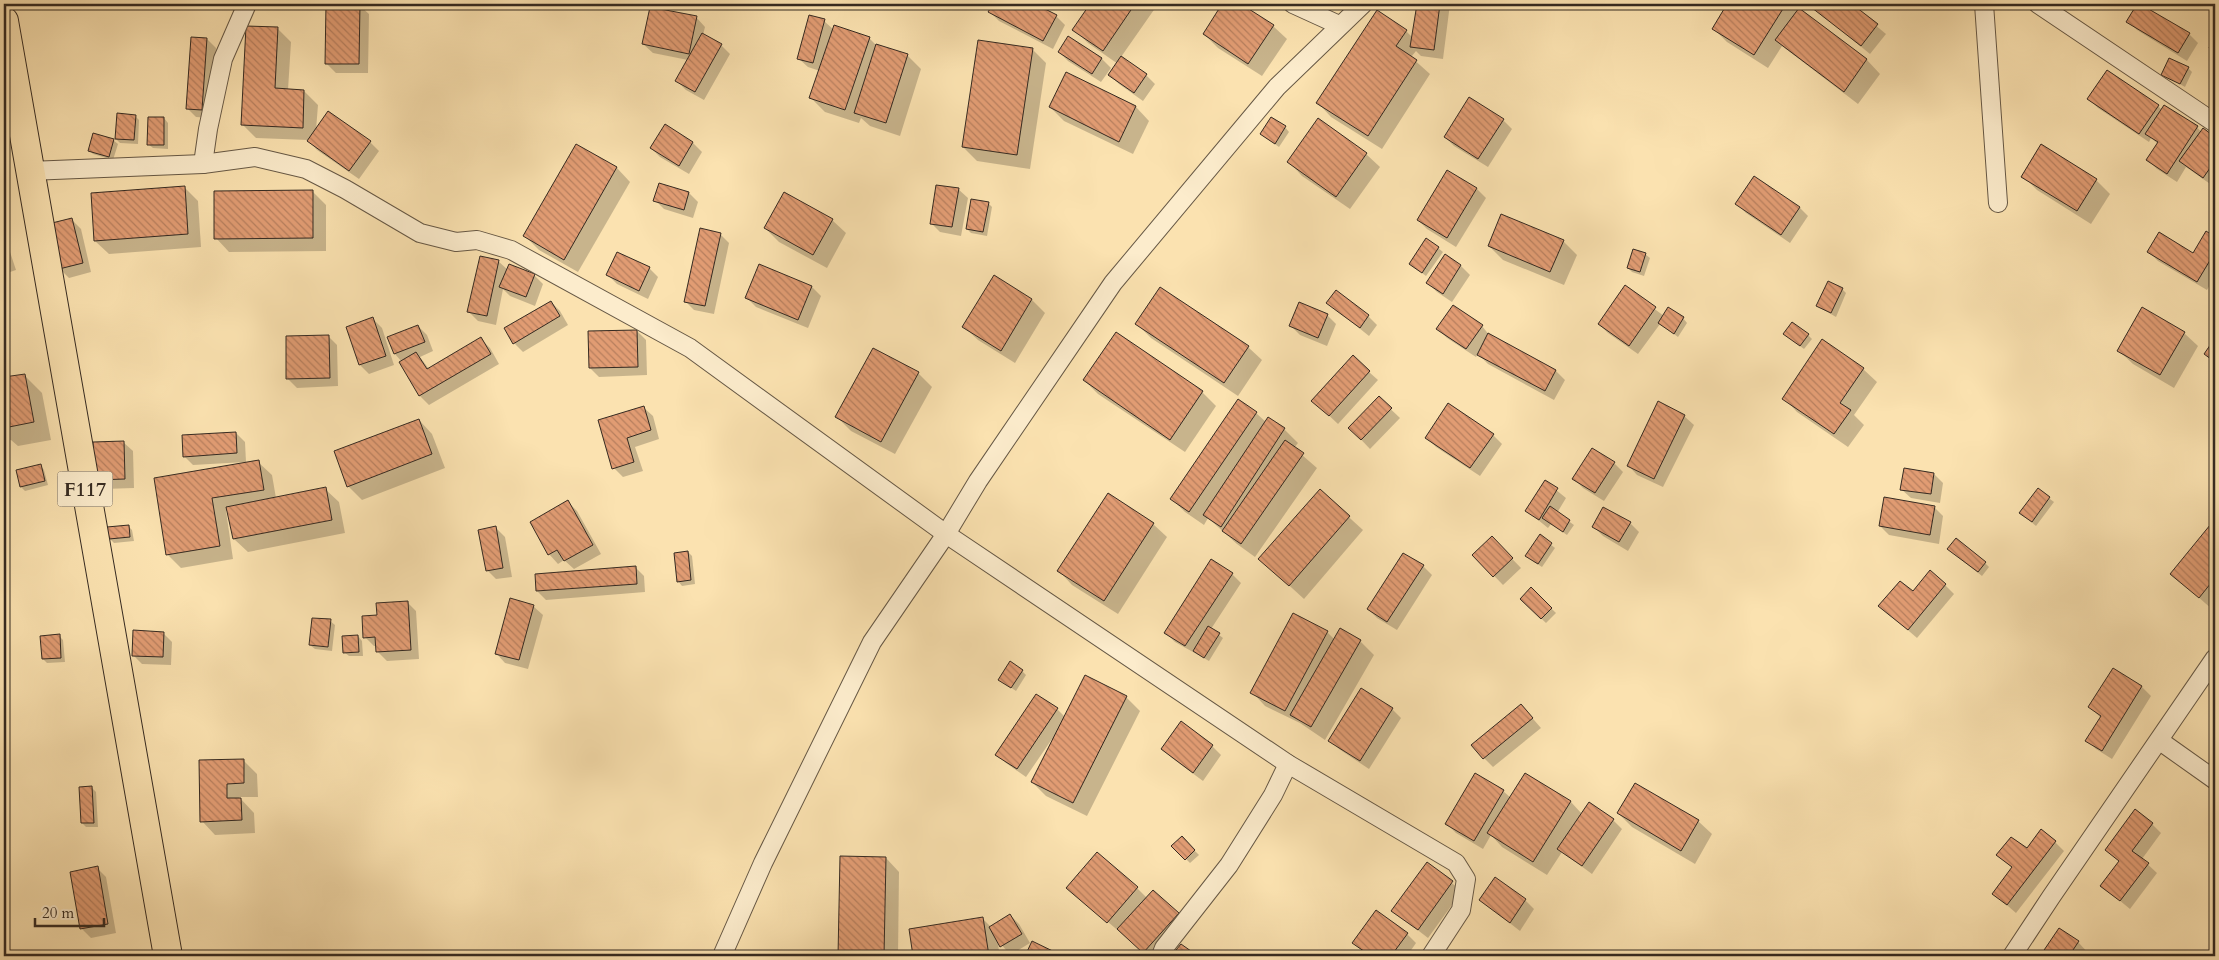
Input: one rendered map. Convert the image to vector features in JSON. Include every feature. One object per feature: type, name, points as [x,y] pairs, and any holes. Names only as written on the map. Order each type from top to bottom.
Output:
[{"type":"main road","name":"F117","points":[[4,21],[9,88],[30,171],[168,956]]},
{"type":"street","points":[[203,164],[208,128],[223,59],[247,4]]},
{"type":"street","points":[[1293,4],[1339,25]]},
{"type":"street","points":[[722,956],[763,863],[872,642],[946,534],[978,481],[1113,282],[1277,87],[1339,25],[1363,4]]},
{"type":"street","points":[[1984,4],[1998,203]]},
{"type":"street","points":[[2038,4],[2215,123]]},
{"type":"street","points":[[30,171],[203,164],[255,157],[306,169],[345,189],[420,233],[456,242],[477,240],[511,250],[690,348],[946,534],[1288,764],[1456,863],[1466,879],[1461,910],[1431,956]]},
{"type":"street","points":[[2012,956],[2050,897],[2160,741],[2215,658]]},
{"type":"street","points":[[2160,741],[2215,780]]},
{"type":"street","points":[[1161,956],[1164,948],[1229,865],[1273,795],[1288,764]]},
{"type":"building","points":[[326,4],[360,4],[359,64],[325,64]]},
{"type":"building","points":[[993,4],[1035,4],[1057,15],[1043,41],[988,12]]},
{"type":"building","points":[[1090,4],[1135,4],[1103,51],[1072,30]]},
{"type":"building","points":[[1222,4],[1241,4],[1274,25],[1248,64],[1203,34]]},
{"type":"building","points":[[1417,4],[1440,4],[1434,50],[1410,47]]},
{"type":"building","points":[[1727,4],[1786,4],[1754,55],[1712,29]]},
{"type":"building","points":[[1807,4],[1852,4],[1878,24],[1861,46]]},
{"type":"building","points":[[2137,4],[2190,33],[2178,53],[2126,22]]},
{"type":"building","points":[[650,7],[697,16],[689,54],[642,44]]},
{"type":"building","points":[[1799,8],[1867,59],[1844,92],[1775,40]]},
{"type":"building","points":[[1377,10],[1407,30],[1396,46],[1417,60],[1368,136],[1316,103]]},
{"type":"building","points":[[809,15],[825,19],[813,63],[797,59]]},
{"type":"building","points":[[834,25],[870,37],[845,110],[809,98]]},
{"type":"building","points":[[246,26],[278,27],[275,88],[304,90],[303,128],[241,125]]},
{"type":"building","points":[[702,33],[722,44],[695,92],[675,81]]},
{"type":"building","points":[[1068,36],[1102,58],[1092,74],[1058,52]]},
{"type":"building","points":[[2215,36],[2215,51],[2209,48]]},
{"type":"building","points":[[191,37],[207,38],[202,110],[186,109]]},
{"type":"building","points":[[978,40],[1033,48],[1017,155],[962,147]]},
{"type":"building","points":[[876,44],[908,54],[886,123],[854,113]]},
{"type":"building","points":[[1121,56],[1147,74],[1134,93],[1108,75]]},
{"type":"building","points":[[2169,58],[2189,67],[2180,84],[2161,75]]},
{"type":"building","points":[[2107,70],[2159,105],[2139,134],[2087,99]]},
{"type":"building","points":[[1066,72],[1136,106],[1119,142],[1049,107]]},
{"type":"building","points":[[1469,97],[1504,119],[1478,159],[1444,137]]},
{"type":"building","points":[[2164,105],[2198,126],[2167,174],[2146,160],[2158,142],[2145,134]]},
{"type":"building","points":[[328,111],[371,141],[349,171],[307,141]]},
{"type":"building","points":[[117,113],[136,115],[134,140],[115,139]]},
{"type":"building","points":[[148,117],[164,117],[164,145],[147,145]]},
{"type":"building","points":[[1271,117],[1286,126],[1275,144],[1260,134]]},
{"type":"building","points":[[1318,118],[1367,153],[1336,197],[1287,162]]},
{"type":"building","points":[[665,124],[693,142],[679,166],[650,148]]},
{"type":"building","points":[[2203,128],[2215,137],[2215,161],[2203,178],[2179,161]]},
{"type":"building","points":[[93,133],[114,139],[109,157],[88,151]]},
{"type":"building","points":[[576,144],[617,167],[564,260],[523,236]]},
{"type":"building","points":[[2041,144],[2097,179],[2077,211],[2021,177]]},
{"type":"building","points":[[1447,170],[1477,188],[1447,238],[1417,220]]},
{"type":"building","points":[[1754,176],[1800,207],[1781,235],[1735,204]]},
{"type":"building","points":[[659,183],[689,192],[684,210],[653,201]]},
{"type":"building","points":[[936,185],[959,188],[952,227],[930,224]]},
{"type":"building","points":[[185,186],[188,234],[94,241],[91,193]]},
{"type":"building","points":[[313,190],[313,238],[214,239],[214,191]]},
{"type":"building","points":[[784,192],[833,219],[813,255],[764,228]]},
{"type":"building","points":[[971,199],[989,202],[983,232],[966,229]]},
{"type":"building","points":[[1501,214],[1564,240],[1550,272],[1488,246]]},
{"type":"building","points":[[72,218],[83,263],[59,269],[48,224]]},
{"type":"building","points":[[700,228],[721,233],[705,306],[684,302]]},
{"type":"building","points":[[2206,231],[2215,237],[2215,252],[2197,282],[2147,252],[2159,232],[2193,253]]},
{"type":"building","points":[[1426,238],[1439,247],[1422,273],[1409,264]]},
{"type":"building","points":[[4,249],[8,261],[4,262]]},
{"type":"building","points":[[1633,249],[1646,253],[1640,272],[1627,268]]},
{"type":"building","points":[[617,252],[650,267],[639,291],[606,275]]},
{"type":"building","points":[[1445,254],[1461,265],[1443,294],[1426,283]]},
{"type":"building","points":[[480,256],[499,260],[487,316],[467,312]]},
{"type":"building","points":[[509,264],[535,274],[526,297],[499,287]]},
{"type":"building","points":[[759,264],[812,286],[798,320],[745,298]]},
{"type":"building","points":[[994,275],[1032,299],[1001,351],[962,327]]},
{"type":"building","points":[[1828,281],[1843,288],[1831,313],[1816,306]]},
{"type":"building","points":[[1625,285],[1656,307],[1629,346],[1598,324]]},
{"type":"building","points":[[1160,287],[1249,346],[1224,383],[1135,324]]},
{"type":"building","points":[[1336,290],[1369,315],[1360,328],[1326,303]]},
{"type":"building","points":[[551,301],[560,316],[513,344],[504,328]]},
{"type":"building","points":[[1299,302],[1328,314],[1318,338],[1289,326]]},
{"type":"building","points":[[1453,305],[1483,325],[1466,349],[1436,329]]},
{"type":"building","points":[[1668,307],[1684,317],[1674,334],[1658,323]]},
{"type":"building","points":[[2142,307],[2185,332],[2160,375],[2117,351]]},
{"type":"building","points":[[373,317],[386,356],[359,365],[346,327]]},
{"type":"building","points":[[1792,322],[1809,334],[1800,346],[1783,334]]},
{"type":"building","points":[[418,325],[425,342],[394,354],[387,337]]},
{"type":"building","points":[[637,330],[638,367],[589,368],[588,331]]},
{"type":"building","points":[[1116,332],[1203,391],[1170,440],[1083,380]]},
{"type":"building","points":[[1488,333],[1556,370],[1545,391],[1477,355]]},
{"type":"building","points":[[329,335],[330,378],[286,379],[286,336]]},
{"type":"building","points":[[481,337],[491,354],[419,396],[399,362],[416,352],[427,369]]},
{"type":"building","points":[[2215,338],[2215,362],[2204,354]]},
{"type":"building","points":[[1822,339],[1864,368],[1840,403],[1851,410],[1834,434],[1782,399]]},
{"type":"building","points":[[873,348],[919,372],[881,442],[835,417]]},
{"type":"building","points":[[1353,355],[1370,371],[1329,416],[1311,401]]},
{"type":"building","points":[[25,374],[34,422],[4,428],[4,377]]},
{"type":"building","points":[[1379,396],[1392,408],[1361,440],[1348,428]]},
{"type":"building","points":[[1238,399],[1257,412],[1189,512],[1170,499]]},
{"type":"building","points":[[1658,401],[1685,415],[1654,479],[1627,466]]},
{"type":"building","points":[[1448,403],[1494,434],[1470,468],[1425,438]]},
{"type":"building","points":[[644,406],[651,430],[627,438],[634,462],[612,469],[598,420]]},
{"type":"building","points":[[1268,417],[1285,428],[1221,527],[1203,515]]},
{"type":"building","points":[[419,419],[432,454],[347,487],[334,451]]},
{"type":"building","points":[[236,432],[237,453],[183,457],[182,435]]},
{"type":"building","points":[[1285,440],[1304,453],[1241,544],[1222,531]]},
{"type":"building","points":[[124,441],[125,479],[94,480],[93,442]]},
{"type":"building","points":[[1592,448],[1615,462],[1595,493],[1572,479]]},
{"type":"building","points":[[259,460],[264,490],[212,498],[220,546],[166,555],[154,478]]},
{"type":"building","points":[[41,464],[45,481],[20,487],[16,470]]},
{"type":"building","points":[[1904,468],[1934,473],[1931,494],[1900,490]]},
{"type":"building","points":[[1545,480],[1558,488],[1539,520],[1525,511]]},
{"type":"building","points":[[326,487],[332,520],[233,539],[226,507]]},
{"type":"building","points":[[2038,488],[2050,497],[2032,522],[2019,513]]},
{"type":"building","points":[[1320,489],[1350,516],[1289,586],[1258,559]]},
{"type":"building","points":[[1108,493],[1154,523],[1104,601],[1057,571]]},
{"type":"building","points":[[1884,497],[1935,506],[1930,535],[1879,526]]},
{"type":"building","points":[[568,500],[593,545],[564,561],[557,550],[548,555],[530,522]]},
{"type":"building","points":[[1550,506],[1570,520],[1563,532],[1542,518]]},
{"type":"building","points":[[1603,507],[1631,522],[1619,542],[1592,527]]},
{"type":"building","points":[[2215,519],[2215,578],[2199,598],[2170,574]]},
{"type":"building","points":[[129,525],[130,537],[109,539],[107,527]]},
{"type":"building","points":[[496,526],[503,568],[486,571],[478,530]]},
{"type":"building","points":[[1540,534],[1552,543],[1538,564],[1525,556]]},
{"type":"building","points":[[1492,536],[1513,558],[1493,577],[1472,555]]},
{"type":"building","points":[[1956,538],[1986,562],[1978,572],[1947,549]]},
{"type":"building","points":[[688,551],[691,580],[677,582],[674,553]]},
{"type":"building","points":[[1403,553],[1424,565],[1387,622],[1367,609]]},
{"type":"building","points":[[1211,559],[1233,573],[1185,646],[1164,633]]},
{"type":"building","points":[[636,566],[637,584],[536,591],[535,574]]},
{"type":"building","points":[[1930,570],[1946,584],[1908,630],[1878,606],[1900,581],[1913,591]]},
{"type":"building","points":[[1531,587],[1552,608],[1541,619],[1520,599]]},
{"type":"building","points":[[510,598],[534,605],[519,660],[495,654]]},
{"type":"building","points":[[408,601],[411,650],[376,652],[375,637],[363,638],[362,616],[377,615],[376,603]]},
{"type":"building","points":[[1293,613],[1328,631],[1285,711],[1250,693]]},
{"type":"building","points":[[312,618],[331,619],[328,647],[309,645]]},
{"type":"building","points":[[1208,626],[1220,633],[1204,658],[1193,651]]},
{"type":"building","points":[[1340,628],[1361,640],[1311,727],[1290,715]]},
{"type":"building","points":[[133,630],[164,632],[163,657],[132,656]]},
{"type":"building","points":[[60,634],[61,658],[42,659],[40,636]]},
{"type":"building","points":[[358,635],[359,652],[343,653],[342,636]]},
{"type":"building","points":[[1010,661],[1023,670],[1011,688],[998,680]]},
{"type":"building","points":[[2113,668],[2142,686],[2102,751],[2085,741],[2101,716],[2088,707]]},
{"type":"building","points":[[1085,675],[1127,696],[1073,803],[1031,782]]},
{"type":"building","points":[[1361,688],[1393,708],[1360,761],[1328,741]]},
{"type":"building","points":[[1036,694],[1058,708],[1017,769],[995,755]]},
{"type":"building","points":[[1521,704],[1533,718],[1483,759],[1471,745]]},
{"type":"building","points":[[1181,721],[1213,745],[1193,773],[1161,749]]},
{"type":"building","points":[[244,759],[244,783],[227,784],[227,798],[241,798],[242,820],[200,822],[199,760]]},
{"type":"building","points":[[1475,773],[1504,790],[1474,841],[1445,824]]},
{"type":"building","points":[[1525,773],[1571,801],[1533,862],[1487,833]]},
{"type":"building","points":[[1635,783],[1699,820],[1681,851],[1617,813]]},
{"type":"building","points":[[92,786],[94,823],[81,823],[79,787]]},
{"type":"building","points":[[1589,802],[1614,819],[1582,866],[1557,849]]},
{"type":"building","points":[[2135,809],[2153,823],[2132,851],[2149,863],[2120,901],[2100,886],[2119,861],[2105,850]]},
{"type":"building","points":[[2041,829],[2056,841],[2007,905],[1992,894],[2012,867],[1996,855],[2011,837],[2027,848]]},
{"type":"building","points":[[1182,836],[1195,850],[1185,860],[1171,846]]},
{"type":"building","points":[[1097,852],[1138,887],[1107,923],[1066,888]]},
{"type":"building","points":[[840,856],[886,857],[884,956],[838,956]]},
{"type":"building","points":[[1427,862],[1453,881],[1418,930],[1391,911]]},
{"type":"building","points":[[98,866],[108,924],[80,929],[70,872]]},
{"type":"building","points":[[1495,877],[1526,899],[1510,923],[1479,900]]},
{"type":"building","points":[[1153,890],[1179,913],[1143,953],[1117,929]]},
{"type":"building","points":[[1376,910],[1408,933],[1391,956],[1371,956],[1352,943]]},
{"type":"building","points":[[1010,914],[1022,934],[1000,947],[989,927]]},
{"type":"building","points":[[983,917],[989,956],[913,956],[909,929]]},
{"type":"building","points":[[2059,928],[2079,941],[2069,956],[2040,956]]},
{"type":"building","points":[[1032,941],[1063,956],[1025,956]]},
{"type":"building","points":[[1181,944],[1198,956],[1171,956]]}]
